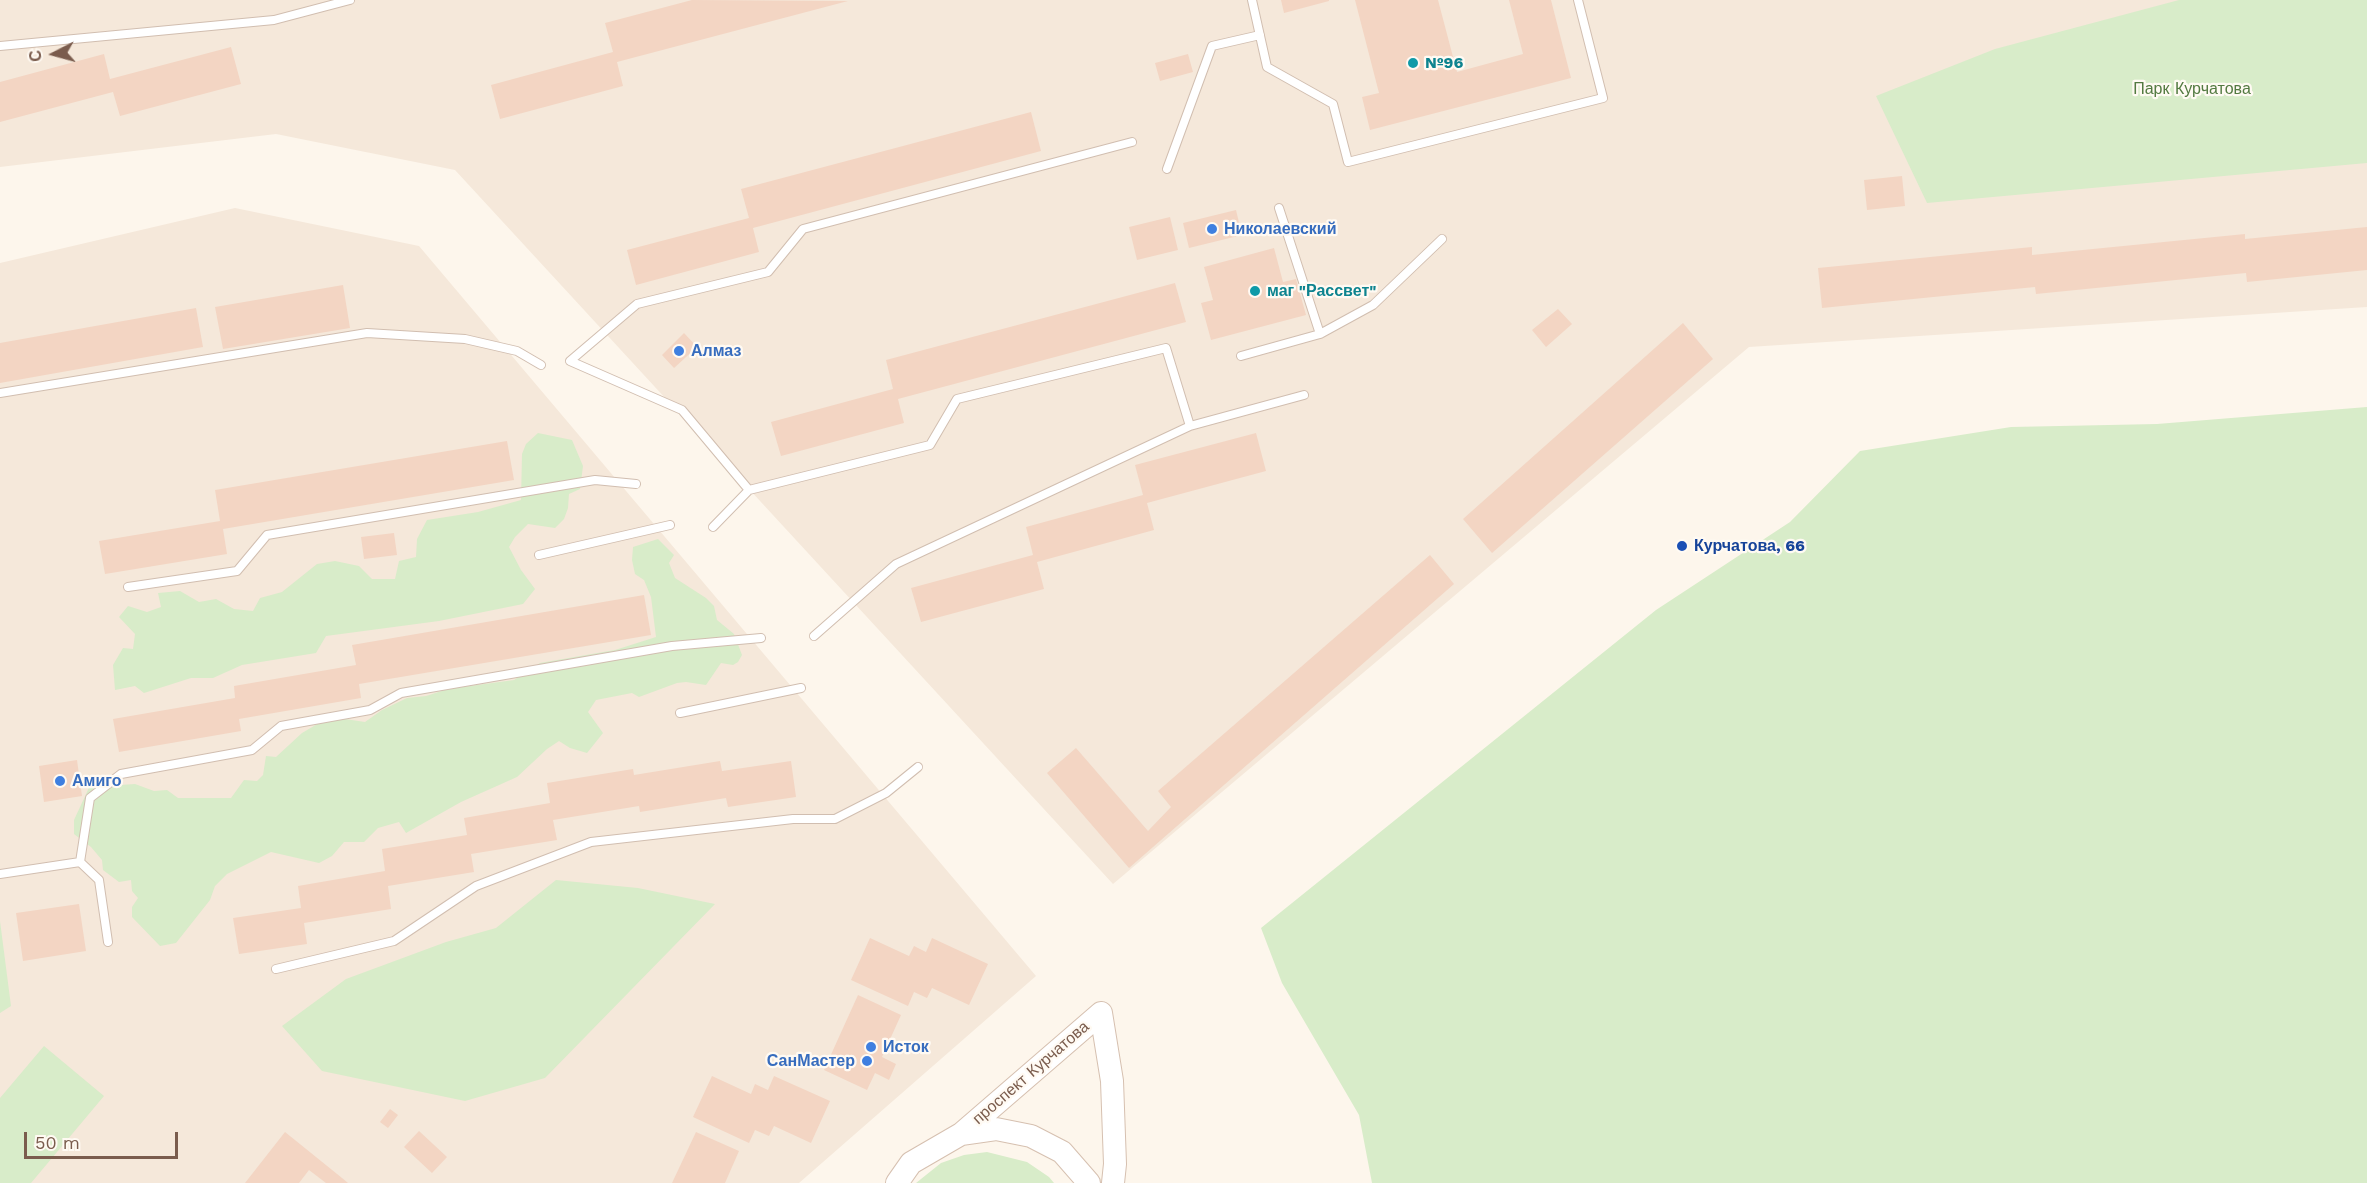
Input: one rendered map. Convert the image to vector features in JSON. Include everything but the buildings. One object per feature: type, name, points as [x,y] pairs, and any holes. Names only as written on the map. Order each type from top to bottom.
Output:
[{"type":"street","name":"проспект Курчатова","points":[[961,1134],[1101,1013],[1112,1081],[1115,1164],[1113,1183]]},
{"type":"street","points":[[886,1183],[911,1163],[961,1134],[996,1129],[1031,1136],[1062,1152],[1089,1183]]},
{"type":"street","points":[[897,1183],[911,1163]]},
{"type":"lane","points":[[0,46],[274,20],[350,0]]},
{"type":"lane","points":[[1252,0],[1267,67],[1333,104],[1348,162],[1603,98],[1578,0]]},
{"type":"lane","points":[[1167,169],[1212,46],[1260,35]]},
{"type":"lane","points":[[749,490],[682,411],[570,361],[637,304],[768,272],[803,229],[1132,142]]},
{"type":"lane","points":[[1279,208],[1320,334]]},
{"type":"lane","points":[[1241,356],[1320,334],[1373,305],[1442,239]]},
{"type":"lane","points":[[0,393],[367,333],[465,339],[517,351],[541,365]]},
{"type":"lane","points":[[712,527],[749,490],[930,445],[957,399],[1166,348],[1190,426]]},
{"type":"lane","points":[[814,636],[896,564],[1190,426],[1304,395]]},
{"type":"lane","points":[[128,587],[237,571],[267,536],[595,480],[636,484]]},
{"type":"lane","points":[[539,555],[670,525]]},
{"type":"lane","points":[[80,862],[90,798],[121,774],[252,750],[281,726],[370,711],[401,693],[672,646],[761,638]]},
{"type":"lane","points":[[680,713],[801,688]]},
{"type":"lane","points":[[276,969],[394,940],[476,886],[591,842],[793,819],[835,819],[886,793],[918,767]]},
{"type":"lane","points":[[0,874],[80,862]]},
{"type":"lane","points":[[80,862],[99,880],[108,942]]},
{"type":"shaded area","points":[[0,0],[2367,0],[2367,307],[1749,347],[1113,884],[455,170],[276,134],[0,167]]},
{"type":"shaded area","points":[[235,208],[419,246],[1036,976],[799,1183],[0,1183],[0,263]]},
{"type":"green space","name":"Парк Курчатова","points":[[2179,0],[2367,0],[2367,163],[1927,203],[1876,96],[1995,49]]},
{"type":"green space","points":[[2367,407],[2367,1183],[1372,1183],[1359,1115],[1282,983],[1261,928],[1656,610],[1790,522],[1860,451],[2011,427],[2157,424]]},
{"type":"green space","points":[[538,433],[572,440],[583,466],[580,489],[569,494],[564,519],[555,528],[528,524],[509,547],[521,570],[535,589],[523,604],[439,621],[326,636],[316,653],[242,665],[213,678],[191,678],[144,693],[135,686],[115,690],[113,665],[123,648],[133,649],[135,634],[119,617],[128,606],[147,612],[161,607],[158,593],[180,591],[199,602],[216,599],[234,609],[253,611],[260,598],[282,592],[317,564],[335,561],[359,566],[372,579],[395,579],[399,561],[416,557],[417,539],[427,520],[478,512],[521,500],[522,454],[526,444]]},
{"type":"green space","points":[[658,539],[674,555],[669,563],[675,578],[706,598],[714,606],[717,620],[734,634],[742,655],[733,665],[721,663],[706,685],[677,683],[639,697],[632,693],[596,700],[588,712],[603,733],[587,753],[570,748],[559,741],[517,777],[461,802],[406,833],[399,822],[378,828],[364,842],[344,842],[332,856],[319,863],[271,852],[227,874],[215,886],[210,900],[176,943],[160,946],[132,917],[132,907],[138,898],[132,891],[131,880],[119,882],[103,870],[102,860],[91,847],[74,834],[74,820],[93,779],[103,778],[120,785],[135,784],[154,791],[167,790],[178,798],[231,798],[244,780],[257,781],[263,775],[266,756],[276,757],[302,733],[319,723],[345,719],[365,722],[382,710],[407,698],[426,696],[448,689],[514,680],[540,663],[615,650],[656,637],[651,597],[644,580],[635,574],[632,560],[633,547]]},
{"type":"green space","points":[[556,880],[638,888],[715,904],[545,1078],[465,1101],[322,1071],[282,1026],[346,979],[446,942],[496,928]]},
{"type":"green space","points":[[0,921],[11,1006],[0,1013]]},
{"type":"green space","points":[[44,1046],[104,1096],[31,1183],[0,1183],[0,1098]]},
{"type":"green space","points":[[987,1152],[1027,1162],[1054,1183],[916,1183],[941,1163],[964,1155]]},
{"type":"place","name":"№96","points":[[1413,63]]},
{"type":"place","name":"Николаевский","points":[[1212,229]]},
{"type":"place","name":"маг \"Рассвет\"","points":[[1255,291]]},
{"type":"place","name":"Алмаз","points":[[679,351]]},
{"type":"place","name":"Курчатова, 66","points":[[1682,546]]},
{"type":"place","name":"Амиго","points":[[60,781]]},
{"type":"place","name":"Исток","points":[[871,1047]]},
{"type":"place","name":"СанМастер","points":[[867,1061]]}]
